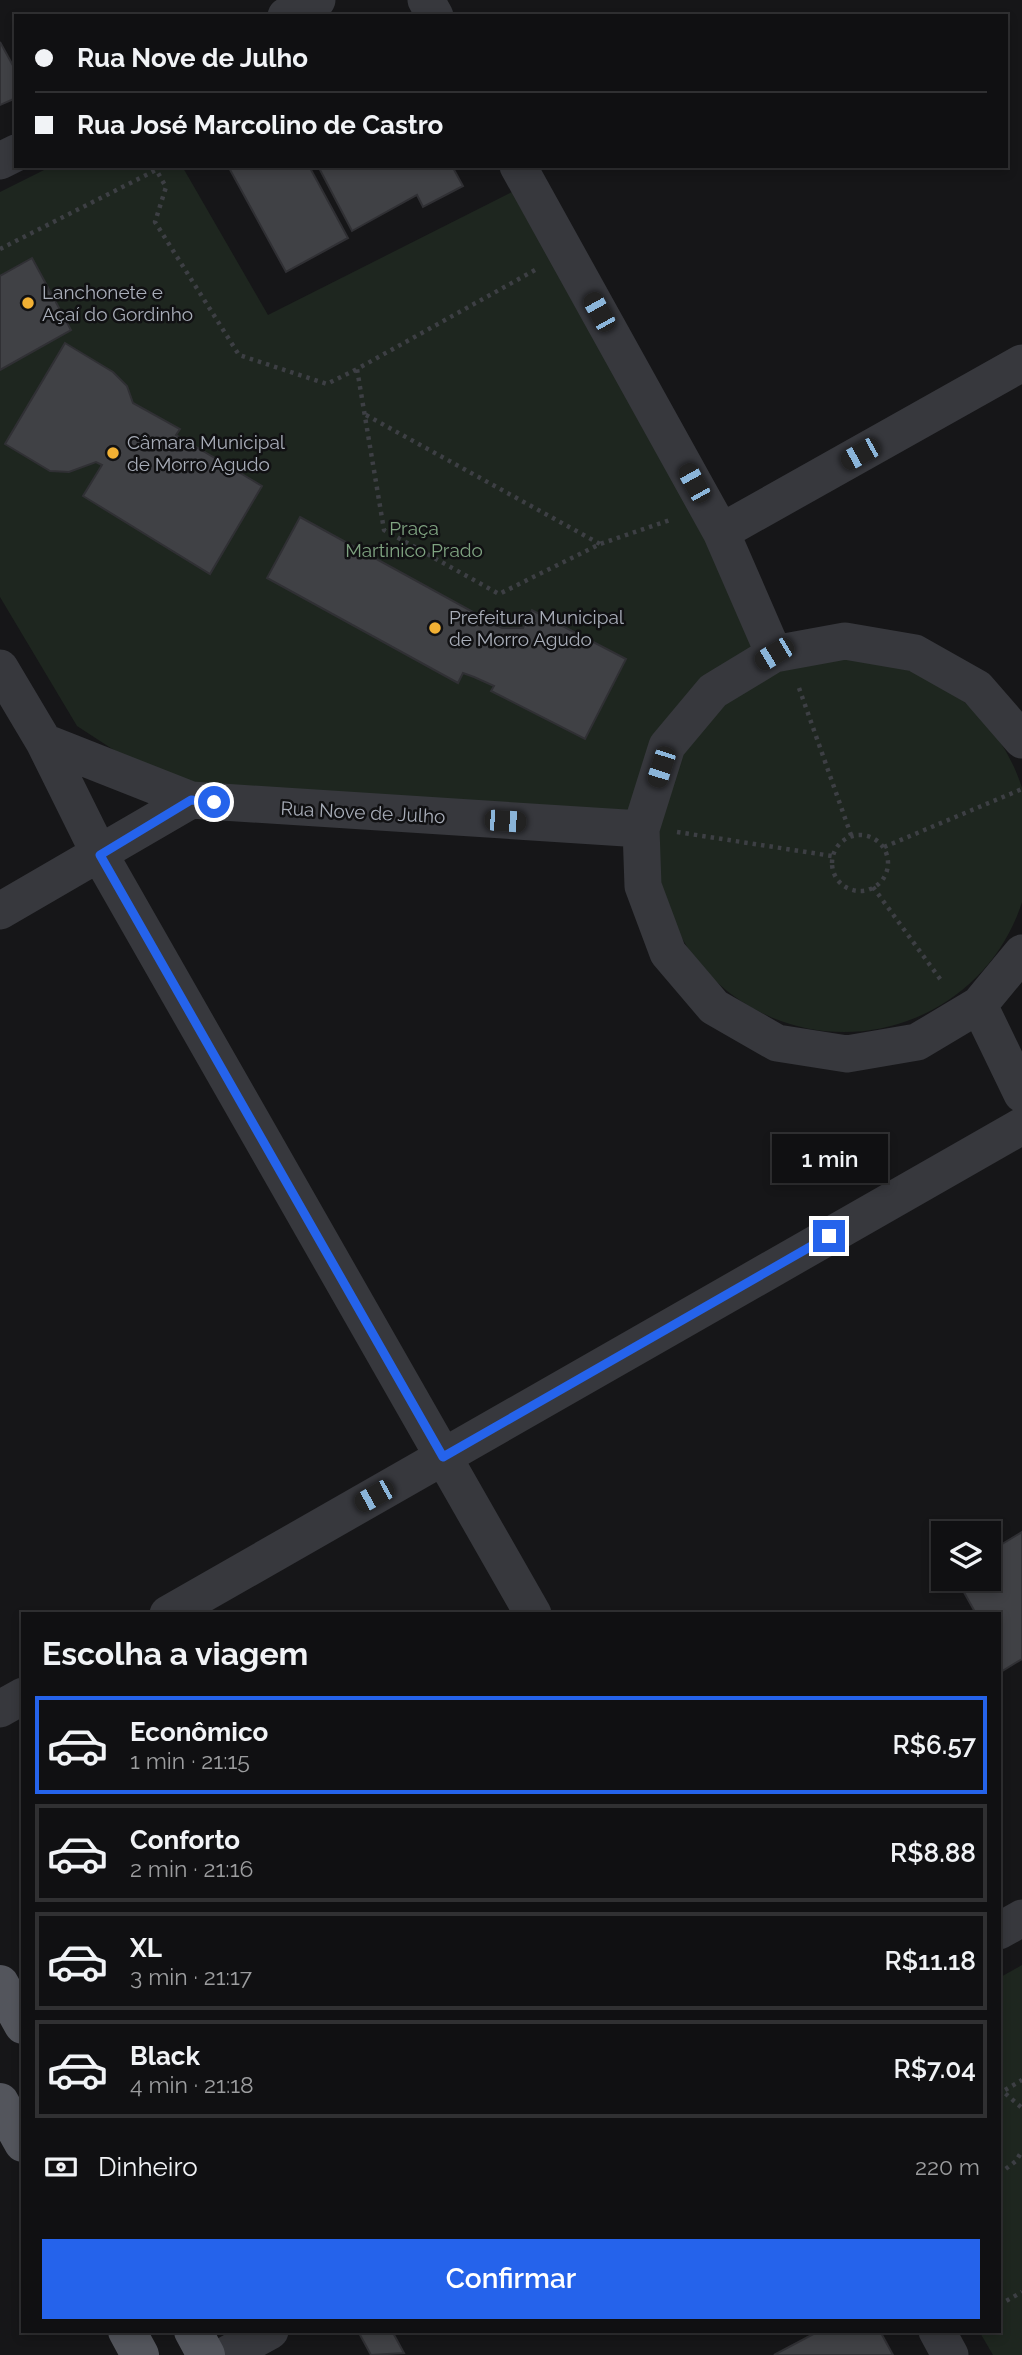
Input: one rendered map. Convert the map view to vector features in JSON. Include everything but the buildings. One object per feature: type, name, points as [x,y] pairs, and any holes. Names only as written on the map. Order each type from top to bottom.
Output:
[{"type":"main road","points":[[0,1984],[21,2021]]},
{"type":"main road","points":[[0,2102],[21,2139]]},
{"type":"main road","points":[[128,2333],[140,2355]]},
{"type":"main road","points":[[193,2333],[206,2355]]},
{"type":"street","points":[[290,14],[317,0]]},
{"type":"street","points":[[519,168],[721,532],[785,665]]},
{"type":"street","points":[[721,532],[1022,363]]},
{"type":"street","points":[[1022,740],[978,688],[915,653],[845,641],[713,691],[667,746],[656,830],[643,886],[668,953],[715,1007],[777,1043],[847,1054],[917,1042],[979,1005],[1022,954]]},
{"type":"street","points":[[0,667],[44,742],[100,855],[532,1612]]},
{"type":"street","name":"Rua Nove de Julho","points":[[44,742],[191,800],[656,830]]},
{"type":"street","points":[[0,911],[191,800]]},
{"type":"street","points":[[979,1005],[1022,1094]]},
{"type":"street","points":[[172,1612],[1022,1126]]},
{"type":"street","points":[[0,1709],[21,1697]]},
{"type":"street","points":[[1001,1930],[1022,1918]]},
{"type":"street","points":[[226,2355],[266,2333]]},
{"type":"street","points":[[938,2333],[950,2355]]},
{"type":"path","points":[[0,249],[155,168],[166,187],[155,222],[239,355],[327,384],[539,268]]},
{"type":"path","points":[[358,369],[384,530],[499,594],[600,544],[675,518]]},
{"type":"path","points":[[366,415],[600,544]]},
{"type":"path","points":[[785,665],[851,835]]},
{"type":"path","points":[[884,847],[1022,789]]},
{"type":"path","points":[[656,830],[832,856]]},
{"type":"path","points":[[851,835],[870,836],[884,847],[887,856],[886,874],[873,887],[856,891],[840,883],[832,866],[832,856],[842,840],[851,835]]},
{"type":"path","points":[[873,887],[947,988]]},
{"type":"path","points":[[1022,2080],[1002,2089],[1022,2108]]},
{"type":"path","points":[[1001,2172],[1016,2161],[1022,2151]]},
{"type":"path","points":[[1001,2304],[1022,2292]]},
{"type":"green space","name":"Praça Martinico Prado","points":[[48,168],[183,168],[268,315],[526,185],[770,652],[711,690],[639,825],[217,789],[143,769],[77,726],[0,597],[0,192]]},
{"type":"green space","points":[[844,658],[881,661],[916,672],[963,700],[989,726],[1017,773],[1023,791],[1023,899],[1017,917],[989,964],[963,990],[916,1018],[881,1029],[844,1032],[807,1029],[772,1018],[725,990],[699,964],[671,917],[660,882],[657,845],[660,808],[671,773],[699,726],[725,700],[772,672],[807,661]]},
{"type":"green space","points":[[1022,1965],[1022,2355],[993,2355],[980,2333],[1001,2333],[1001,1977]]},
{"type":"place","name":"Lanchonete e Açaí do Gordinho","points":[[28,303]]},
{"type":"place","name":"Câmara Municipal de Morro Agudo","points":[[113,453]]},
{"type":"place","name":"Prefeitura Municipal de Morro Agudo","points":[[435,628]]},
{"type":"route","points":[[214,802],[191,800],[100,855],[443,1457],[829,1236]]}]
